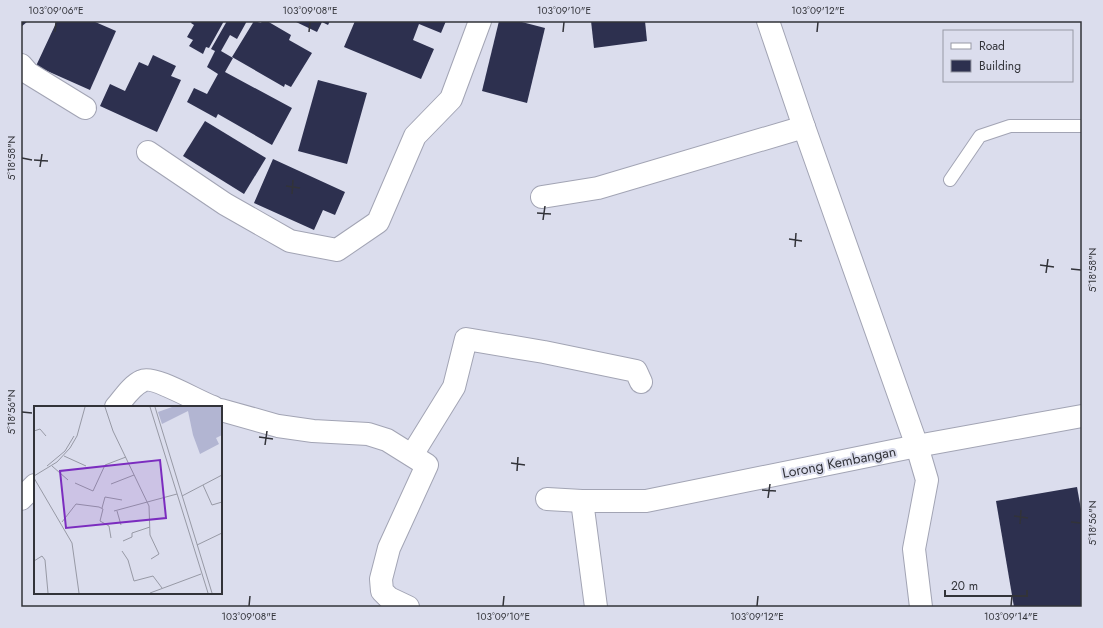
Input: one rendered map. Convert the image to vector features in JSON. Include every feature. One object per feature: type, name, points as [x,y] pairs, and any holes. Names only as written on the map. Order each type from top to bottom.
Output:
[{"type":"street","points":[[148,152],[225,204],[290,241],[337,250],[378,222],[415,136],[451,99],[475,31],[480,21]]},
{"type":"street","points":[[768,21],[917,446],[927,480],[914,549],[921,607]]},
{"type":"street","points":[[21,65],[28,73],[85,108]]},
{"type":"street","points":[[542,197],[598,188],[804,127]]},
{"type":"street","points":[[412,455],[454,387],[466,339],[544,352],[636,371],[641,382]]},
{"type":"street","points":[[117,406],[132,387],[143,380],[155,380],[210,406]]},
{"type":"street","points":[[222,410],[278,426],[313,431],[368,434],[387,440],[427,465],[389,548],[381,579],[382,591],[389,598],[408,607]]},
{"type":"street","name":"Lorong Kembangan","points":[[547,499],[582,501],[646,501],[917,446],[1082,416]]},
{"type":"street","points":[[21,499],[34,486]]},
{"type":"street","points":[[582,501],[596,607]]},
{"type":"lane","points":[[950,180],[980,136],[1010,126],[1082,126]]},
{"type":"building","points":[[21,21],[28,21],[21,27]]},
{"type":"building","points":[[57,21],[93,21],[116,31],[90,90],[36,66]]},
{"type":"building","points":[[192,21],[224,21],[209,48],[206,47],[203,54],[189,46],[193,40],[187,37],[194,25],[191,23]]},
{"type":"building","points":[[227,21],[247,21],[237,39],[230,35],[221,51],[233,58],[225,72],[292,108],[272,145],[218,114],[216,118],[187,102],[194,88],[207,94],[218,74],[207,67],[215,51],[211,49]]},
{"type":"building","points":[[254,21],[261,23],[262,21],[267,21],[291,35],[289,40],[312,53],[291,87],[285,84],[284,87],[232,57]]},
{"type":"building","points":[[294,21],[330,21],[328,25],[322,22],[317,32]]},
{"type":"building","points":[[355,21],[446,21],[441,33],[419,24],[413,40],[434,49],[421,79],[344,47]]},
{"type":"building","points":[[499,21],[518,21],[545,28],[527,103],[482,91]]},
{"type":"building","points":[[591,21],[645,21],[647,41],[594,48]]},
{"type":"building","points":[[153,55],[176,66],[171,76],[181,80],[157,132],[100,106],[110,84],[125,91],[139,62],[148,66]]},
{"type":"building","points":[[318,80],[367,93],[347,164],[298,151]]},
{"type":"building","points":[[205,121],[266,158],[244,194],[183,156]]},
{"type":"building","points":[[273,159],[345,192],[335,215],[323,210],[314,230],[254,203]]},
{"type":"building","points":[[1077,487],[1082,515],[1082,607],[1014,607],[996,501]]}]
